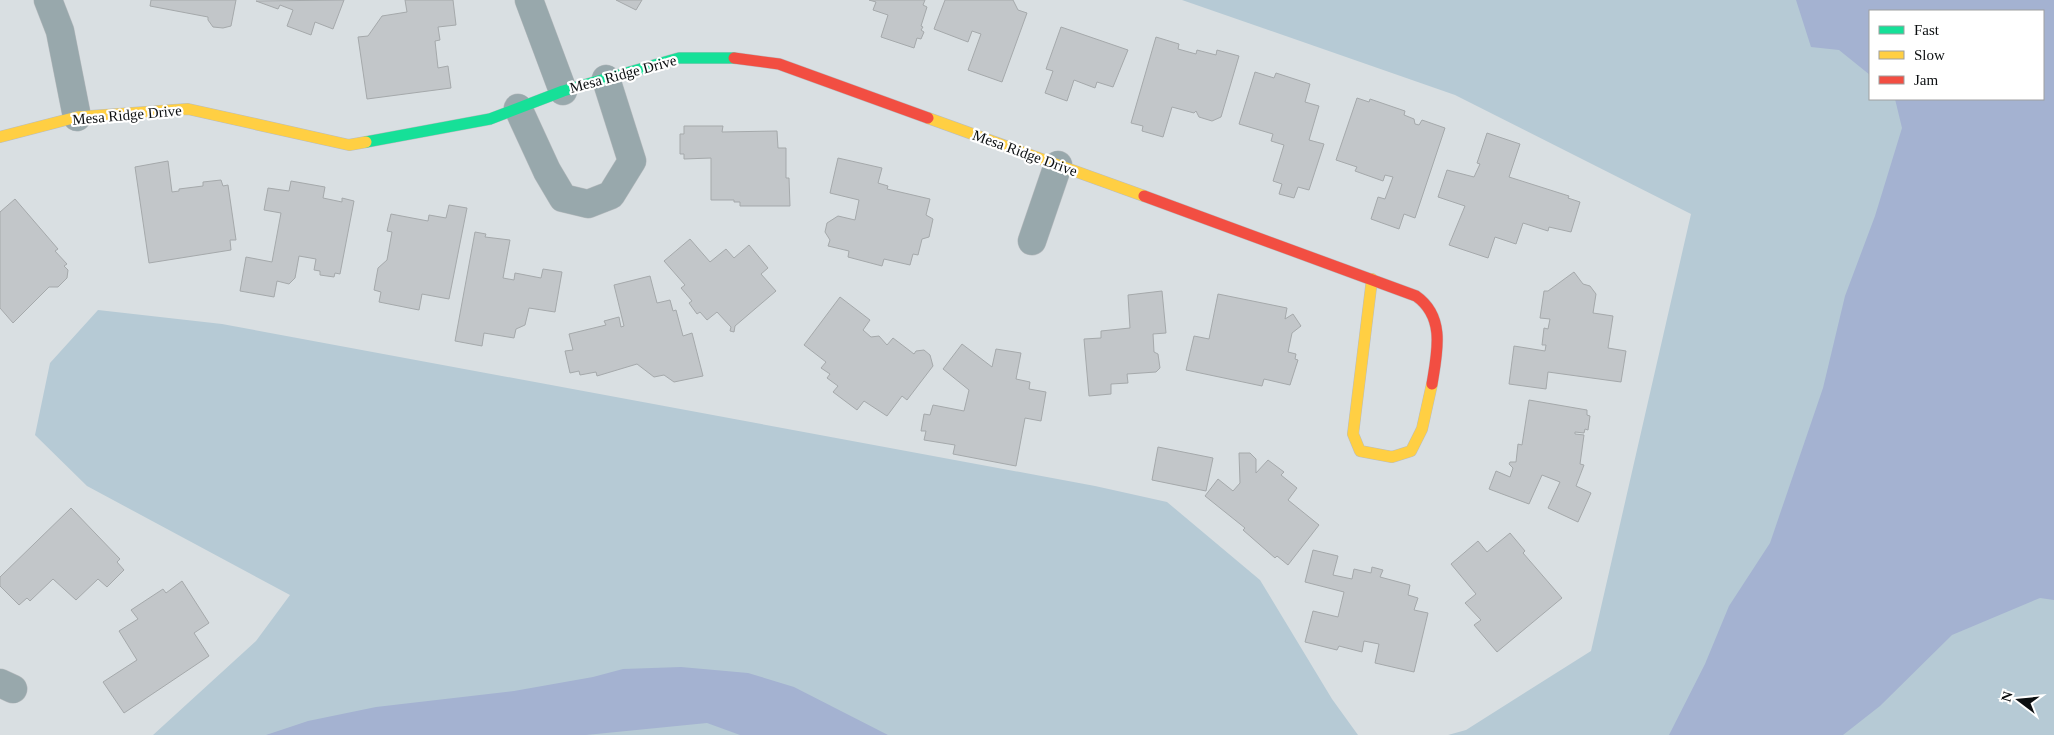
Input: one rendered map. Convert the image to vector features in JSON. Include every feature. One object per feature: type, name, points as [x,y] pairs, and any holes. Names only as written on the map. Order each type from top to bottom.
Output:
[{"type":"street","points":[[48,0],[60,30],[77,117]]},
{"type":"street","points":[[529,0],[563,91]]},
{"type":"street","name":"Mesa Ridge Drive","points":[[0,136],[77,117],[188,109],[349,145],[490,119],[563,91],[679,58],[740,58],[778,64],[1406,291],[1427,304],[1437,325],[1435,368],[1420,438],[1412,450],[1391,459],[1360,451],[1353,434],[1372,279]]},
{"type":"street","points":[[518,108],[547,171],[563,198],[588,204],[611,195],[632,161],[606,79]]},
{"type":"street","points":[[1032,241],[1058,165]]},
{"type":"shaded area","points":[[1182,0],[2054,0],[2054,735],[1448,735],[1466,730],[1591,651],[1691,214],[1455,95]]},
{"type":"shaded area","points":[[98,310],[222,324],[1095,486],[1167,502],[1260,580],[1332,699],[1358,735],[153,735],[256,641],[290,595],[87,486],[35,435],[50,363]]},
{"type":"water","points":[[1796,0],[2054,0],[2054,600],[2040,598],[1952,635],[1880,706],[1843,735],[1669,735],[1705,664],[1729,606],[1770,543],[1823,388],[1845,296],[1875,216],[1902,128],[1895,100],[2044,100],[2044,10],[1869,10],[1869,74],[1839,50],[1811,47]]},
{"type":"water","points":[[681,667],[748,673],[794,687],[888,735],[740,735],[707,723],[586,735],[266,735],[308,721],[376,707],[514,691],[593,677],[623,669]]},
{"type":"building","points":[[151,0],[236,0],[231,26],[223,28],[213,27],[208,17],[150,6]]},
{"type":"building","points":[[344,0],[333,29],[315,22],[311,35],[287,26],[293,10],[280,5],[278,9],[256,1]]},
{"type":"building","points":[[405,0],[453,0],[456,25],[438,27],[440,40],[435,41],[438,68],[448,66],[451,88],[367,99],[358,37],[368,36],[382,16],[407,12]]},
{"type":"building","points":[[616,0],[642,0],[636,10]]},
{"type":"building","points":[[869,0],[925,0],[923,5],[927,7],[921,26],[923,27],[921,30],[924,32],[921,39],[917,38],[914,48],[881,37],[888,15],[873,10],[876,2]]},
{"type":"building","points":[[945,0],[1013,0],[1018,10],[1027,13],[1002,82],[968,70],[981,34],[972,31],[968,42],[934,29]]},
{"type":"building","points":[[1061,27],[1128,50],[1113,87],[1097,82],[1095,88],[1074,80],[1067,101],[1045,93],[1053,71],[1046,69]]},
{"type":"building","points":[[1156,37],[1179,44],[1178,49],[1196,54],[1197,50],[1216,55],[1217,50],[1239,56],[1221,117],[1212,121],[1199,117],[1196,111],[1194,113],[1172,107],[1163,137],[1142,131],[1143,126],[1131,123]]},
{"type":"building","points":[[1255,72],[1274,78],[1276,73],[1310,84],[1305,102],[1319,106],[1309,140],[1324,144],[1309,190],[1298,187],[1294,198],[1279,194],[1282,184],[1273,181],[1284,145],[1271,141],[1273,134],[1239,124]]},
{"type":"building","points":[[1357,98],[1369,102],[1370,99],[1405,111],[1404,115],[1414,119],[1415,124],[1419,125],[1422,120],[1445,128],[1415,218],[1404,214],[1399,229],[1371,219],[1378,197],[1385,199],[1393,177],[1385,175],[1383,181],[1355,171],[1357,167],[1336,160]]},
{"type":"building","points":[[684,126],[723,126],[722,132],[777,131],[778,148],[786,148],[786,178],[789,178],[790,206],[740,206],[740,202],[734,202],[734,200],[711,200],[711,158],[684,159],[684,154],[680,154],[680,134],[684,134]]},
{"type":"building","points":[[1487,133],[1520,144],[1509,177],[1569,196],[1568,198],[1580,202],[1571,232],[1549,227],[1548,231],[1523,223],[1516,244],[1495,237],[1488,258],[1449,245],[1465,206],[1438,197],[1447,170],[1474,177],[1480,164],[1477,163]]},
{"type":"building","points":[[838,158],[882,168],[878,183],[888,186],[887,189],[930,199],[926,215],[933,219],[929,237],[922,239],[918,255],[913,254],[910,265],[884,259],[882,266],[848,257],[849,251],[828,246],[830,240],[825,232],[827,223],[838,216],[855,220],[859,200],[830,193]]},
{"type":"building","points":[[168,161],[172,192],[179,191],[179,189],[203,186],[203,182],[221,180],[223,186],[228,185],[236,240],[230,240],[231,250],[149,263],[135,167]]},
{"type":"building","points":[[291,181],[325,187],[323,198],[342,202],[342,198],[354,201],[340,274],[335,273],[334,277],[320,275],[320,271],[314,270],[316,259],[299,256],[295,278],[289,284],[277,281],[274,297],[240,291],[246,257],[272,262],[281,213],[264,210],[268,188],[289,191]]},
{"type":"building","points":[[15,199],[58,249],[55,251],[67,264],[64,266],[68,270],[67,278],[58,287],[49,287],[13,323],[0,308],[0,212]]},
{"type":"building","points":[[449,205],[467,208],[449,299],[422,294],[419,310],[379,302],[381,292],[374,290],[378,268],[387,260],[392,232],[387,231],[391,214],[428,221],[429,215],[446,218]]},
{"type":"building","points":[[475,232],[486,234],[485,237],[510,240],[503,278],[514,280],[515,273],[541,278],[543,269],[562,272],[555,312],[529,308],[525,325],[516,329],[514,338],[484,333],[482,346],[455,341]]},
{"type":"building","points":[[690,239],[710,262],[726,249],[734,258],[749,245],[768,268],[761,274],[776,291],[735,326],[734,332],[730,331],[731,327],[717,312],[707,320],[700,312],[697,314],[689,303],[692,301],[681,288],[685,285],[664,261]]},
{"type":"building","points":[[1574,272],[1583,284],[1590,286],[1596,294],[1593,313],[1613,316],[1608,348],[1626,351],[1621,382],[1548,372],[1546,389],[1509,384],[1514,346],[1545,351],[1546,345],[1542,345],[1544,328],[1548,329],[1550,319],[1540,318],[1544,291],[1548,291]]},
{"type":"building","points":[[650,276],[657,303],[670,300],[673,311],[676,310],[683,336],[692,333],[703,376],[674,382],[664,375],[654,377],[637,364],[597,376],[596,372],[580,375],[579,371],[570,373],[565,351],[573,350],[569,334],[606,325],[604,321],[619,317],[621,327],[624,326],[614,285]]},
{"type":"building","points":[[1162,291],[1166,333],[1153,334],[1154,352],[1158,354],[1160,368],[1156,372],[1127,374],[1128,383],[1111,384],[1111,394],[1089,396],[1084,339],[1101,338],[1101,331],[1130,328],[1128,295]]},
{"type":"building","points":[[1218,294],[1287,308],[1285,319],[1293,314],[1301,326],[1292,333],[1288,352],[1296,354],[1295,359],[1298,360],[1290,385],[1264,379],[1262,386],[1186,370],[1194,336],[1209,339]]},
{"type":"building","points":[[840,297],[870,320],[863,330],[871,337],[879,336],[887,345],[893,338],[914,354],[916,351],[924,350],[930,355],[933,366],[907,400],[902,396],[887,416],[864,401],[857,410],[833,392],[838,386],[827,378],[830,374],[821,368],[826,362],[804,345]]},
{"type":"building","points":[[962,344],[992,367],[996,349],[1021,353],[1016,379],[1030,382],[1029,389],[1046,392],[1041,421],[1025,418],[1016,466],[953,454],[955,445],[924,440],[926,431],[921,431],[924,414],[930,415],[933,405],[964,411],[969,390],[943,369]]},
{"type":"building","points":[[1529,400],[1587,410],[1587,415],[1590,416],[1588,430],[1585,429],[1584,433],[1575,432],[1575,434],[1584,435],[1580,464],[1584,465],[1576,486],[1591,493],[1578,522],[1548,508],[1560,482],[1542,475],[1529,504],[1489,489],[1496,471],[1510,477],[1513,468],[1509,464],[1510,462],[1516,462],[1518,444],[1522,445]]},
{"type":"building","points":[[1158,447],[1213,458],[1206,491],[1152,480]]},
{"type":"building","points":[[1239,453],[1250,453],[1256,459],[1256,473],[1268,460],[1284,472],[1281,475],[1297,488],[1288,500],[1319,525],[1288,565],[1277,556],[1275,558],[1243,530],[1245,528],[1205,496],[1218,479],[1233,491],[1240,483]]},
{"type":"building","points":[[71,508],[120,559],[117,562],[124,570],[107,587],[98,579],[76,600],[53,579],[30,601],[27,598],[19,605],[0,586],[0,577]]},
{"type":"building","points":[[1510,533],[1525,551],[1523,553],[1562,598],[1497,652],[1474,625],[1481,620],[1465,603],[1476,594],[1451,564],[1478,541],[1487,552]]},
{"type":"building","points":[[1313,550],[1338,556],[1333,575],[1352,579],[1354,569],[1371,573],[1372,567],[1383,570],[1380,577],[1410,585],[1408,595],[1418,598],[1414,610],[1428,613],[1414,672],[1375,663],[1379,644],[1364,641],[1362,652],[1339,646],[1337,650],[1305,642],[1313,611],[1338,617],[1344,592],[1305,582]]},
{"type":"building","points":[[182,581],[209,623],[194,633],[209,656],[124,713],[103,682],[137,660],[119,631],[138,619],[131,610],[163,589],[166,593]]},
{"type":"traffic: fast","points":[[366,142],[490,119],[563,91],[679,58],[734,58]]},
{"type":"traffic: slow","points":[[0,137],[77,117],[188,109],[349,145],[366,142]]},
{"type":"traffic: slow","points":[[928,118],[1144,196]]},
{"type":"traffic: slow","points":[[1372,279],[1353,434],[1360,451],[1392,457],[1411,451],[1422,429],[1432,384]]},
{"type":"traffic: jam","points":[[734,58],[779,64],[928,118]]},
{"type":"traffic: jam","points":[[1144,196],[1416,296],[1426,305],[1436,325],[1437,348],[1432,384]]}]
